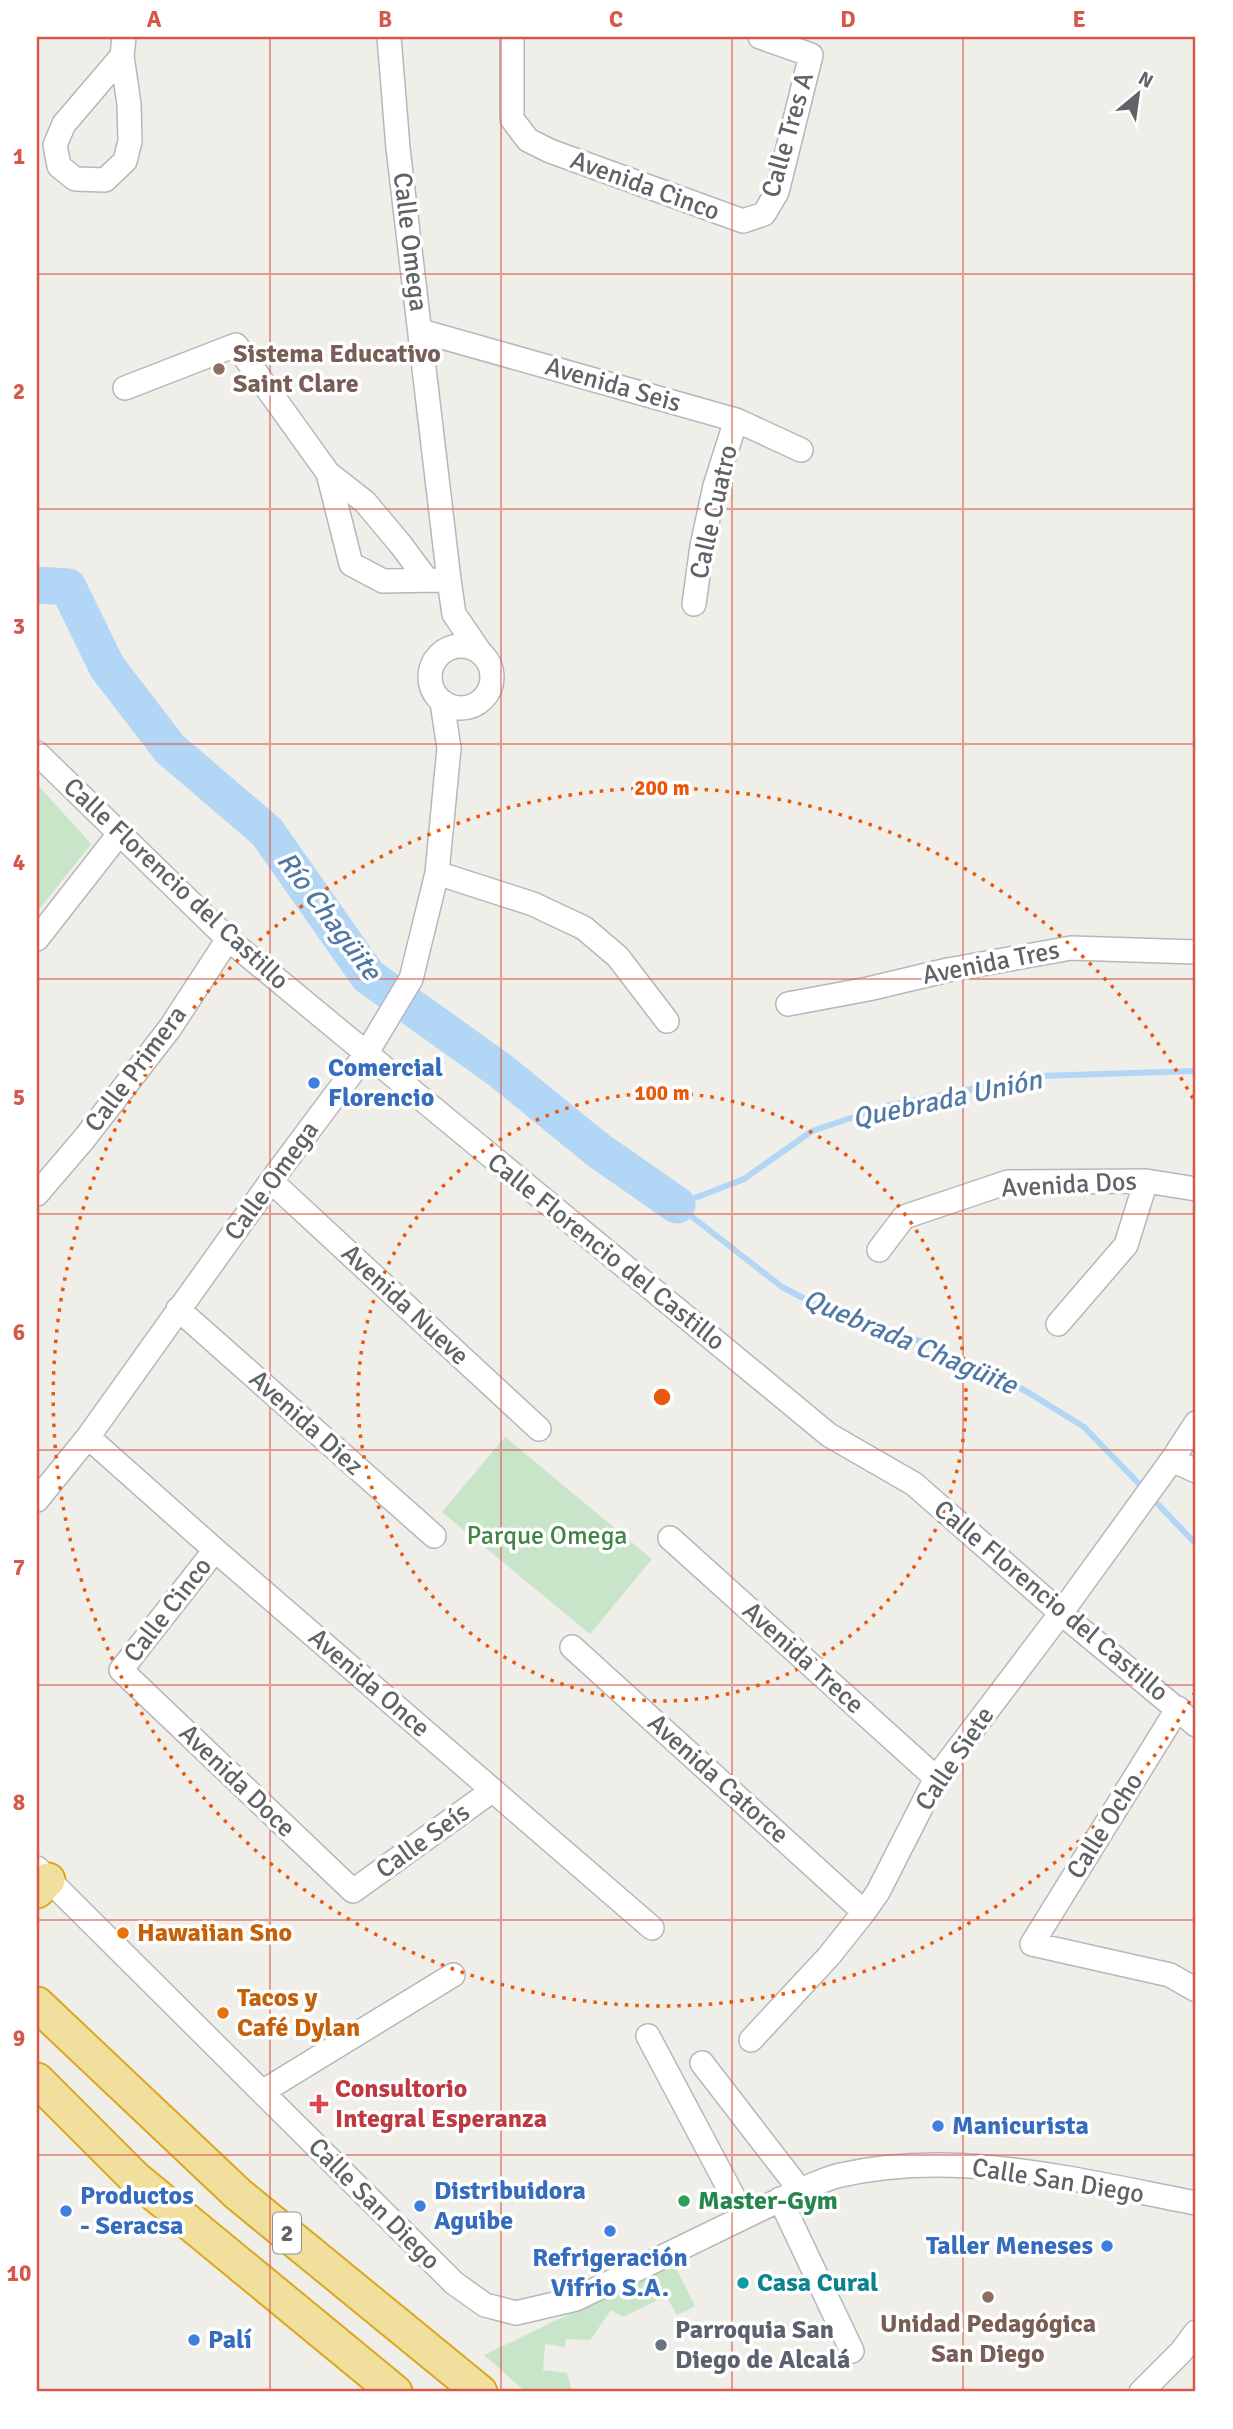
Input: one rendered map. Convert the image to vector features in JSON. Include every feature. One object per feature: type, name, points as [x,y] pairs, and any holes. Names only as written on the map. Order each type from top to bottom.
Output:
[{"type":"highway","points":[[37,1992],[77,2032],[101,2066]]},
{"type":"highway","name":"2","points":[[37,2004],[239,2194],[480,2392]]},
{"type":"highway","name":"2","points":[[37,2080],[135,2178],[395,2392]]},
{"type":"street","name":"Calle Omega","points":[[389,37],[398,148],[421,331],[438,580],[454,614],[480,652]]},
{"type":"street","name":"Avenida Cinco","points":[[512,37],[512,119],[528,141],[743,221],[764,214]]},
{"type":"street","name":"Calle Tres A","points":[[760,37],[811,55],[777,192],[764,214]]},
{"type":"street","points":[[123,46],[130,104],[130,141],[125,161],[105,180],[75,179],[59,166],[55,145],[64,124],[123,46]]},
{"type":"street","name":"Avenida Seis","points":[[421,331],[736,420],[802,450]]},
{"type":"street","points":[[125,388],[236,345],[328,473],[365,502],[401,545],[438,580]]},
{"type":"street","name":"Calle Cuatro","points":[[694,604],[702,546],[715,486],[736,420]]},
{"type":"street","points":[[328,473],[351,564],[383,581],[438,580]]},
{"type":"street","name":"Calle Omega","points":[[442,652],[454,614]]},
{"type":"street","points":[[461,645],[480,652],[491,670],[489,691],[474,706],[452,707],[442,702],[429,683],[434,660],[442,652],[461,645]]},
{"type":"street","name":"Calle Omega","points":[[37,1500],[88,1437],[271,1181],[366,1054],[411,979],[437,873],[449,748],[442,702]]},
{"type":"street","name":"Calle Omega","points":[[449,748],[474,706]]},
{"type":"street","name":"Calle Florencio del Castillo","points":[[37,753],[228,939],[829,1435],[914,1484],[1060,1613],[1196,1725]]},
{"type":"street","points":[[37,939],[118,834]]},
{"type":"street","points":[[437,873],[533,904],[584,928],[618,957],[667,1021]]},
{"type":"street","name":"Calle Primera","points":[[37,1194],[84,1139],[170,1028],[228,939]]},
{"type":"street","name":"Avenida Tres","points":[[788,1004],[948,970],[1071,948],[1196,952]]},
{"type":"street","name":"Avenida Nueve","points":[[271,1181],[539,1429]]},
{"type":"street","points":[[1058,1324],[1126,1245],[1146,1181]]},
{"type":"street","name":"Avenida Dos","points":[[879,1250],[904,1217],[1008,1182],[1146,1181],[1196,1189]]},
{"type":"street","name":"Avenida Diez","points":[[178,1310],[434,1536]]},
{"type":"street","name":"Calle Siete","points":[[751,2040],[829,1956],[878,1892],[936,1778],[1166,1469],[1196,1423]]},
{"type":"street","name":"Avenida Once","points":[[88,1437],[652,1928]]},
{"type":"street","points":[[1166,1469],[1196,1471]]},
{"type":"street","name":"Avenida Trece","points":[[670,1538],[936,1778]]},
{"type":"street","name":"Calle Cinco","points":[[121,1670],[215,1550]]},
{"type":"street","name":"Avenida Catorce","points":[[572,1647],[863,1912]]},
{"type":"street","name":"Avenida Doce","points":[[121,1670],[352,1891]]},
{"type":"street","name":"Calle Ocho","points":[[1178,1708],[1032,1944],[1170,1975],[1196,1990]]},
{"type":"street","name":"Calle Seís","points":[[352,1891],[493,1790]]},
{"type":"street","name":"Calle San Diego","points":[[41,1879],[262,2092],[454,2283],[485,2305],[516,2313],[576,2299],[790,2195],[838,2176],[876,2168],[962,2166],[1010,2169],[1196,2203]]},
{"type":"street","points":[[262,2092],[453,1975]]},
{"type":"street","points":[[648,2036],[744,2217]]},
{"type":"street","points":[[702,2063],[790,2195],[852,2351]]},
{"type":"street","points":[[1141,2392],[1181,2352],[1196,2332]]},
{"type":"green space","points":[[37,784],[91,844],[37,912]]},
{"type":"green space","name":"Parque Omega","points":[[505,1437],[652,1559],[590,1634],[442,1512]]},
{"type":"green space","points":[[674,2264],[695,2306],[677,2315],[666,2296],[623,2317],[611,2310],[590,2340],[566,2339],[565,2347],[545,2344],[543,2370],[567,2373],[572,2392],[526,2392],[484,2355]]},
{"type":"waterway","name":"Río Chagüite","points":[[37,585],[68,587],[107,667],[170,749],[267,832],[368,976],[501,1071],[598,1150],[677,1205]]},
{"type":"waterway","name":"Quebrada Unión","points":[[677,1205],[744,1179],[812,1131],[890,1105],[1039,1076],[1196,1071]]},
{"type":"waterway","name":"Quebrada Chagüite","points":[[677,1205],[782,1287],[851,1323],[920,1341],[1026,1391],[1084,1427],[1144,1489]]},
{"type":"waterway","name":"Quebrada Chagüite","points":[[1151,1497],[1196,1544]]},
{"type":"place","name":"Sistema Educativo Saint Clare","points":[[219,369]]},
{"type":"place","name":"Comercial Florencio","points":[[314,1083]]},
{"type":"place","name":"Hawaiian Sno","points":[[123,1933]]},
{"type":"place","name":"Tacos y Café Dylan","points":[[223,2013]]},
{"type":"place","name":"Consultorio Integral Esperanza","points":[[319,2104]]},
{"type":"place","name":"Manicurista","points":[[938,2126]]},
{"type":"place","name":"Master-Gym","points":[[684,2201]]},
{"type":"place","name":"Distribuidora Aguibe","points":[[420,2206]]},
{"type":"place","name":"Productos - Seracsa","points":[[66,2211]]},
{"type":"place","name":"Refrigeración Vifrio S.A.","points":[[610,2231]]},
{"type":"place","name":"Taller Meneses","points":[[1107,2246]]},
{"type":"place","name":"Casa Cural","points":[[743,2283]]},
{"type":"place","name":"Unidad Pedagógica San Diego","points":[[988,2297]]},
{"type":"place","name":"Palí","points":[[194,2340]]},
{"type":"place","name":"Parroquia San Diego de Alcalá","points":[[661,2345]]}]
